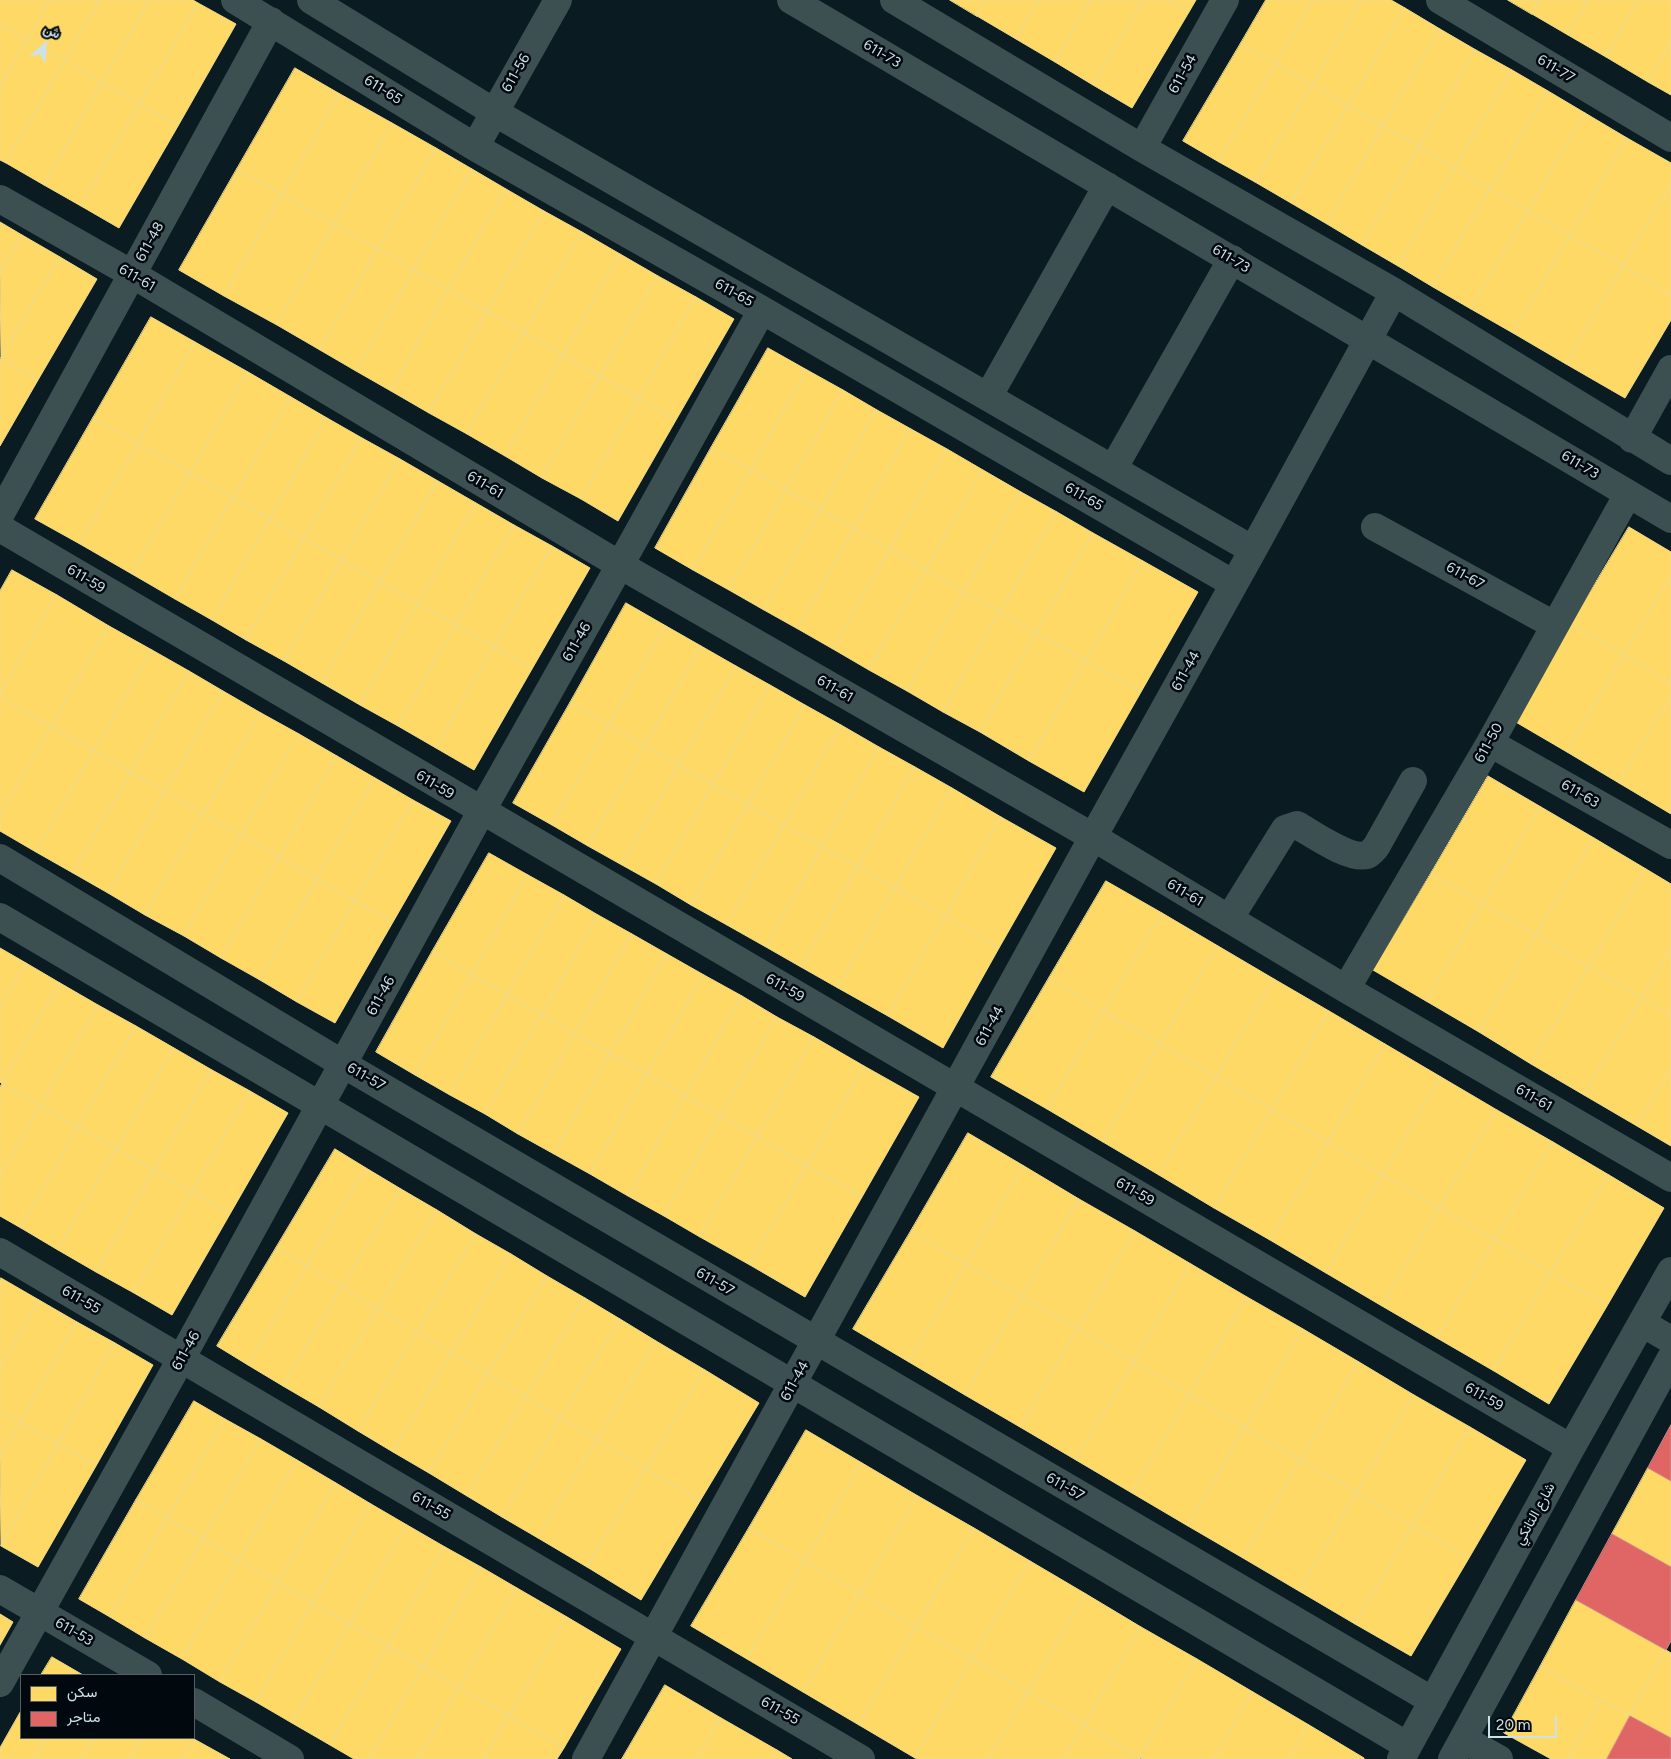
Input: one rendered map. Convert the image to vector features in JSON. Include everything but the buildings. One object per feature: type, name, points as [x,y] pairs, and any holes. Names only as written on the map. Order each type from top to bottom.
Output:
[{"type":"street","name":"611-65","points":[[235,0],[475,147],[762,310],[1234,584]]},
{"type":"street","points":[[311,0],[494,112],[1253,550]]},
{"type":"street","name":"611-56","points":[[475,147],[558,0]]},
{"type":"street","name":"611-73","points":[[791,0],[1671,519]]},
{"type":"street","points":[[894,0],[1142,148],[1394,292],[1671,461]]},
{"type":"street","name":"611-54","points":[[1142,148],[1225,0]]},
{"type":"street","name":"611-77","points":[[1440,0],[1671,138]]},
{"type":"street","name":"611-48","points":[[0,515],[271,21]]},
{"type":"street","points":[[988,397],[1106,186]]},
{"type":"street","name":"611-61","points":[[0,199],[132,274],[620,565],[1093,838],[1346,989],[1671,1178]]},
{"type":"street","points":[[1113,470],[1232,259]]},
{"type":"street","name":"611-44","points":[[586,1759],[1394,292]]},
{"type":"street","name":"611-46","points":[[0,1683],[181,1359],[481,812],[762,310]]},
{"type":"street","points":[[1632,438],[1671,369]]},
{"type":"street","name":"611-50","points":[[1346,989],[1490,742],[1628,494]]},
{"type":"street","name":"611-67","points":[[1376,526],[1554,625]]},
{"type":"street","name":"611-59","points":[[0,528],[481,812],[1571,1448]]},
{"type":"street","name":"611-63","points":[[1490,742],[1671,845]]},
{"type":"street","points":[[1229,919],[1285,829],[1297,825],[1340,850],[1356,855],[1367,855],[1376,847],[1413,781]]},
{"type":"street","name":"611-57","points":[[0,858],[343,1064],[1433,1701]]},
{"type":"street","points":[[0,917],[793,1384],[1404,1752]]},
{"type":"street","name":"611-55","points":[[0,1252],[861,1759]]},
{"type":"street","name":"شارع التانكي","points":[[1404,1752],[1571,1448],[1671,1271]]},
{"type":"street","points":[[1642,1323],[1671,1340]]},
{"type":"street","points":[[1499,1759],[1458,1749],[1671,1358]]},
{"type":"street","name":"611-53","points":[[0,1589],[146,1674]]},
{"type":"street","points":[[195,1703],[290,1759]]}]
